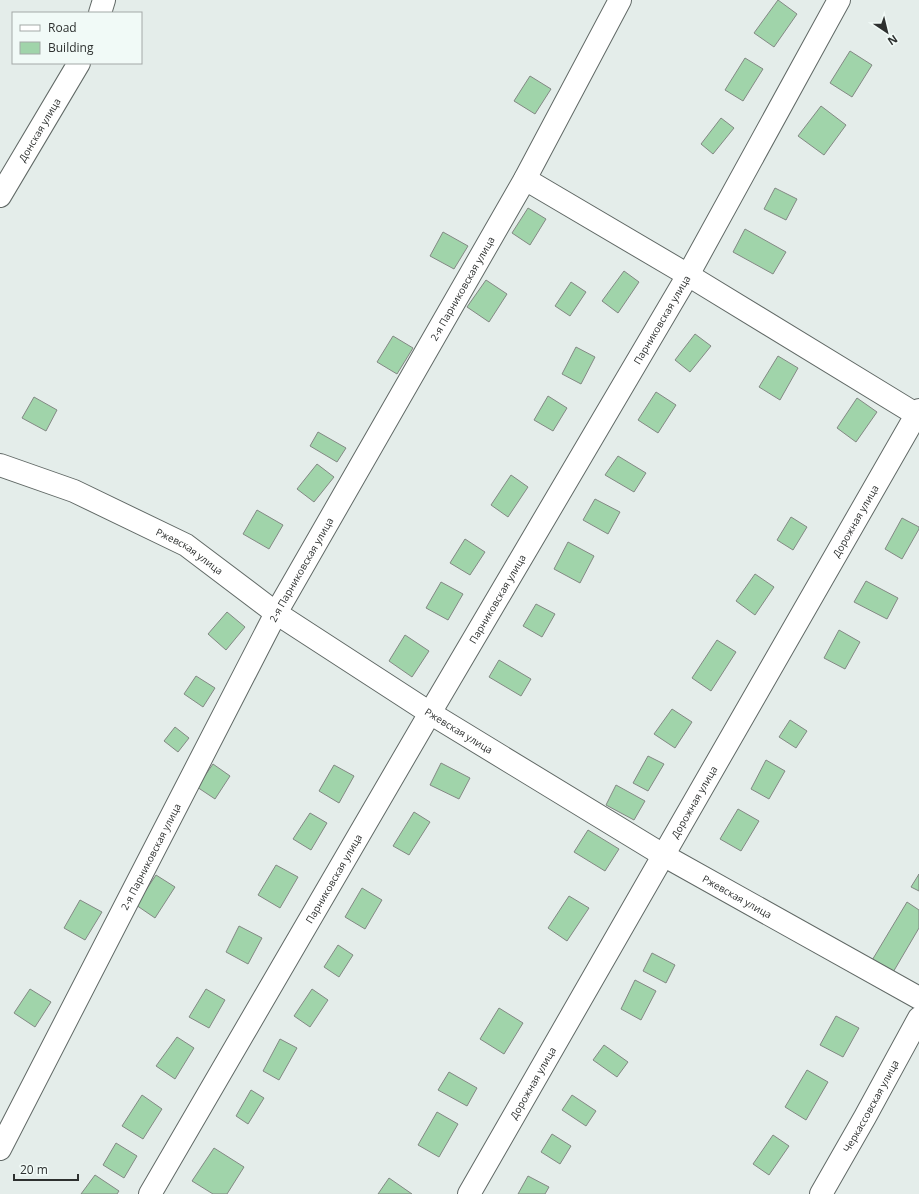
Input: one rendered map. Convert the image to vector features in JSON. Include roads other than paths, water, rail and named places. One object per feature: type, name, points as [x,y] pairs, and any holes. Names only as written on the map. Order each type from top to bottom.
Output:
[{"type":"street","points":[[100,12],[104,0]]},
{"type":"street","name":"2-я Парниковская улица","points":[[0,1149],[276,614],[525,179],[620,0]]},
{"type":"street","name":"Парниковская улица","points":[[150,1194],[430,712],[688,275],[839,0]]},
{"type":"street","name":"Донская улица","points":[[0,196],[78,64]]},
{"type":"street","points":[[525,179],[918,413]]},
{"type":"street","name":"Дорожная улица","points":[[469,1194],[918,413]]},
{"type":"street","name":"Ржевская улица","points":[[0,465],[74,491],[186,545],[276,614],[430,712],[663,855],[919,998]]},
{"type":"street","name":"Черкассовская улица","points":[[820,1194],[865,1117],[919,1018]]}]
